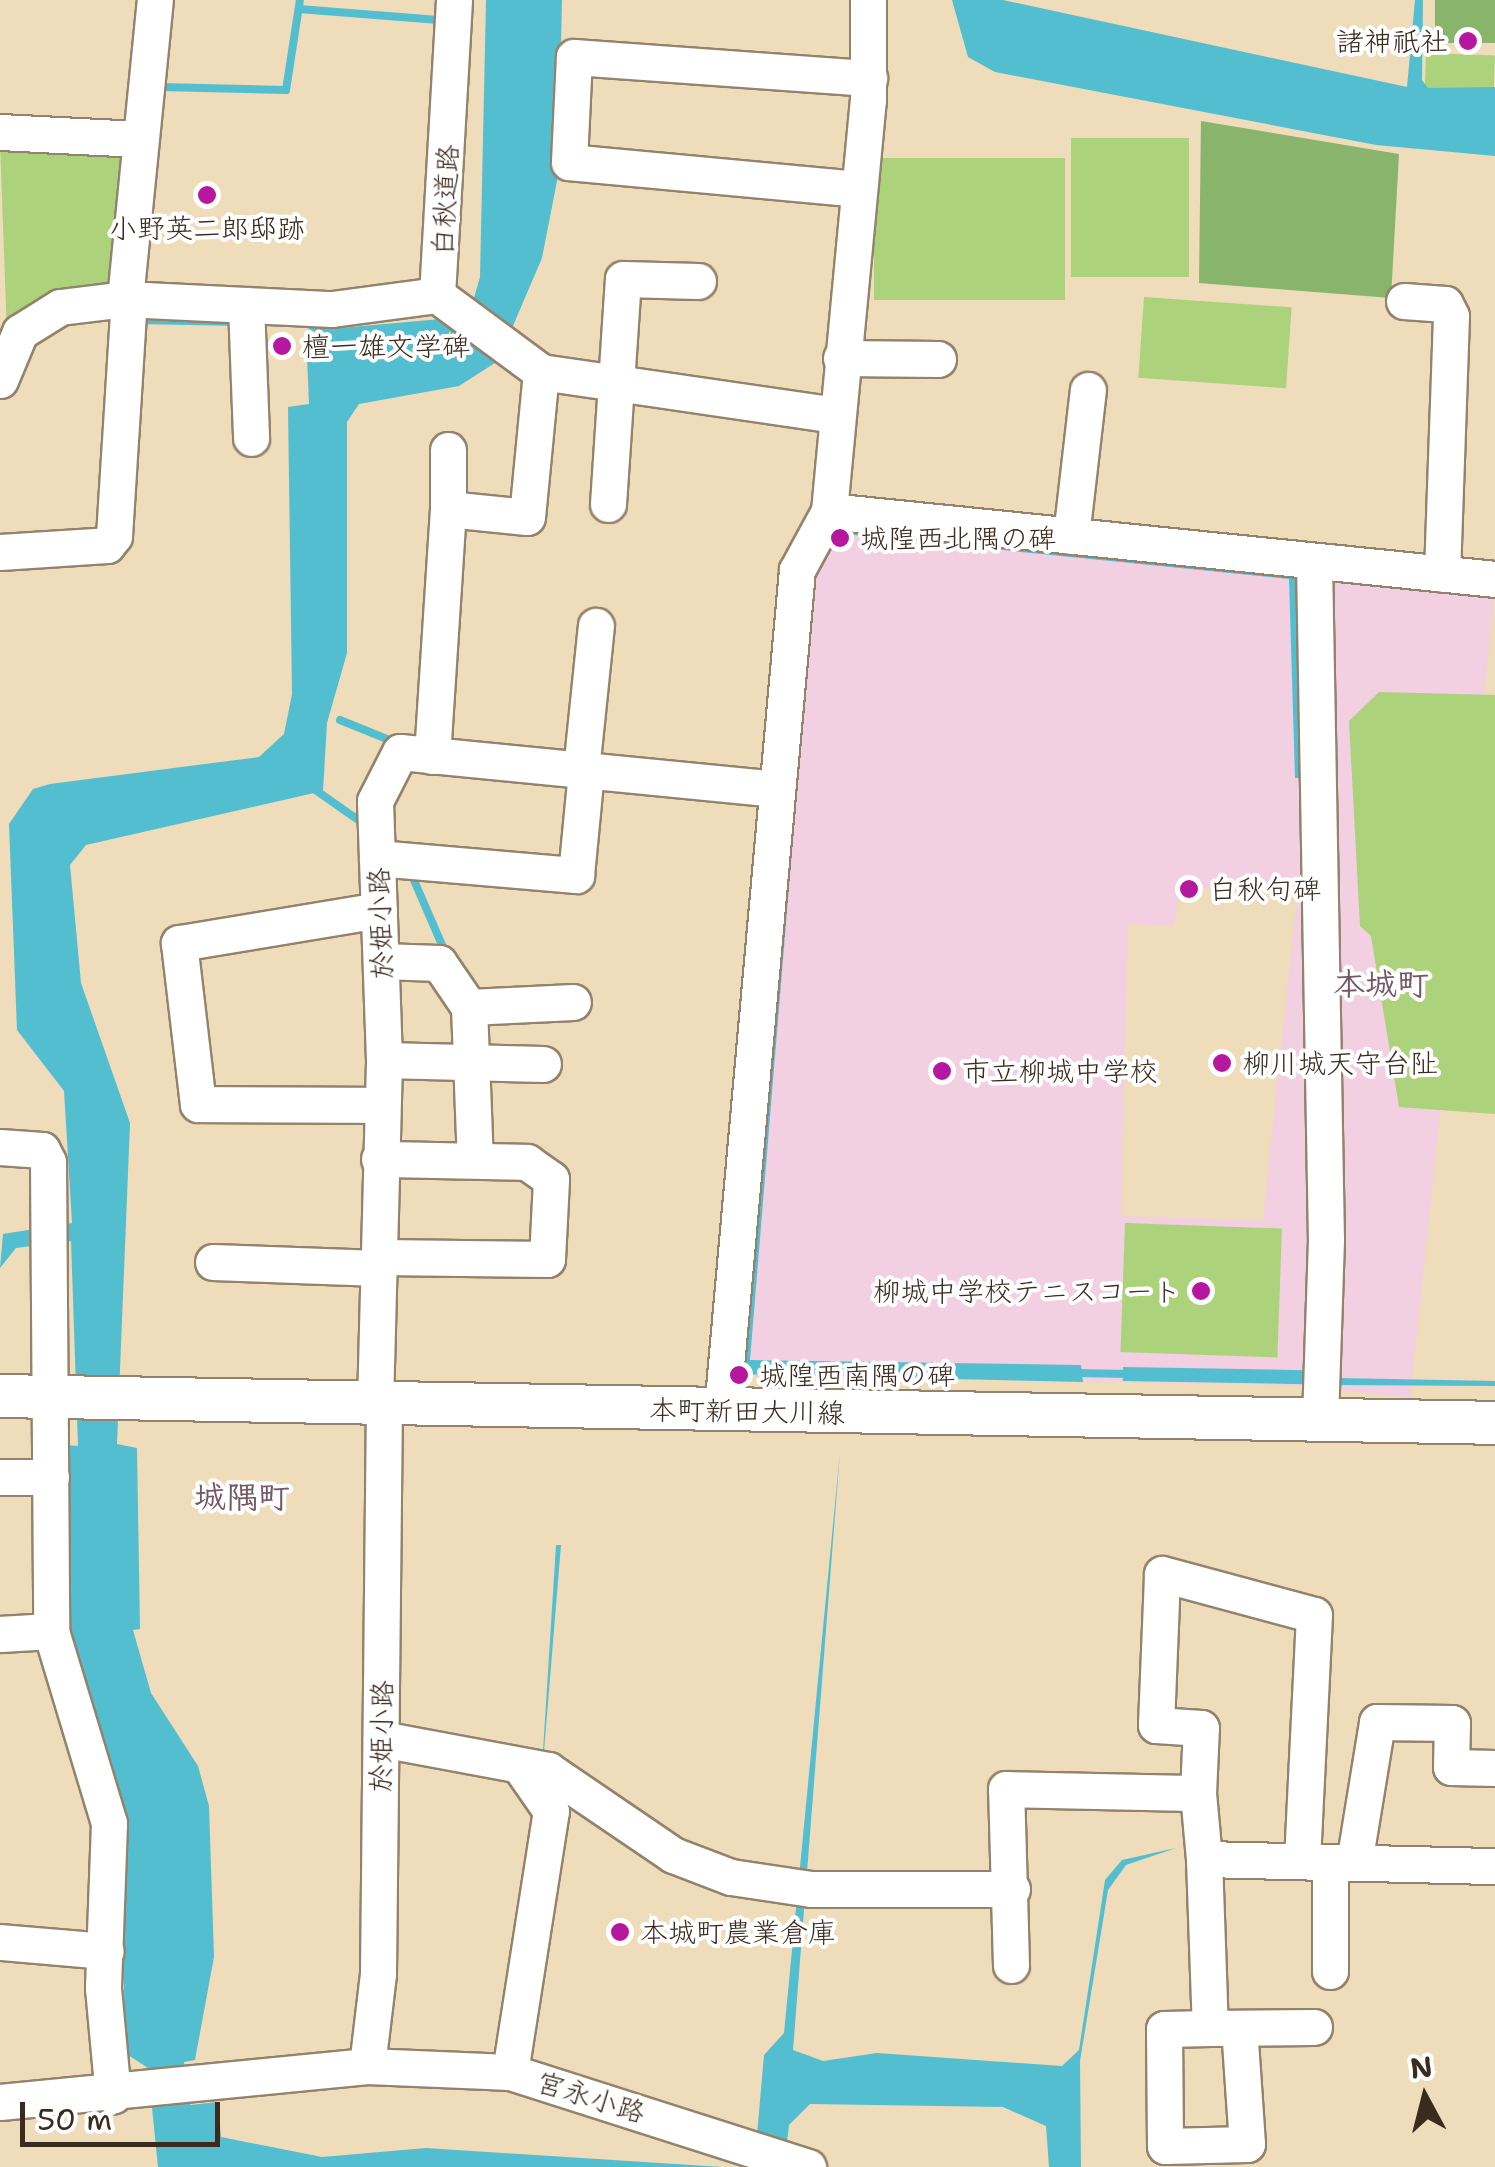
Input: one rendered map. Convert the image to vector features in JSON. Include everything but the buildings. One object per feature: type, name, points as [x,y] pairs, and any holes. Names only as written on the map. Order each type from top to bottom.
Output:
[{"type":"main road","name":"本町新田大川線","points":[[0,1396],[61,1401],[722,1410],[1320,1391],[1495,1423]]},
{"type":"street","points":[[0,552],[107,545],[114,536],[138,140],[155,0]]},
{"type":"street","name":"白秋道路","points":[[0,380],[20,332],[60,307],[127,300],[332,309],[450,306],[454,0]]},
{"type":"street","points":[[722,1410],[796,570],[829,511],[868,78],[868,0]]},
{"type":"street","points":[[859,189],[569,162],[574,58],[868,78]]},
{"type":"street","points":[[0,132],[138,140]]},
{"type":"street","points":[[608,504],[620,384],[623,279],[698,280]]},
{"type":"street","points":[[1404,301],[1445,304],[1453,327],[1442,574]]},
{"type":"street","points":[[246,305],[251,438]]},
{"type":"street","points":[[450,306],[499,346],[541,372],[835,415]]},
{"type":"street","points":[[841,358],[938,360]]},
{"type":"street","points":[[448,510],[526,517],[541,372]]},
{"type":"street","points":[[1070,536],[1088,390]]},
{"type":"street","points":[[448,450],[448,510],[433,749],[584,771],[778,781]]},
{"type":"street","points":[[829,511],[1495,579]]},
{"type":"street","points":[[1314,561],[1320,1391]]},
{"type":"street","points":[[377,858],[576,875],[596,626]]},
{"type":"street","name":"於姫小路","points":[[367,2066],[380,1738],[379,1159],[384,1060],[374,801],[400,752],[433,749]]},
{"type":"street","points":[[380,910],[179,943],[198,1104],[382,1105]]},
{"type":"street","points":[[382,961],[439,962],[469,1007],[476,1160]]},
{"type":"street","points":[[469,1007],[574,1002]]},
{"type":"street","points":[[384,1060],[536,1064],[527,1006]]},
{"type":"street","points":[[0,1147],[47,1154],[61,1401],[51,1477],[52,1631],[110,1824],[106,1951],[125,2095]]},
{"type":"street","points":[[213,1262],[547,1260],[552,1179],[527,1162],[379,1159]]},
{"type":"street","points":[[0,1477],[51,1477]]},
{"type":"street","points":[[1314,2027],[1224,2028],[1198,1793],[1201,1728],[1156,1725],[1162,1574],[1314,1614],[1329,1862],[1330,1971]]},
{"type":"street","points":[[0,1634],[52,1631]]},
{"type":"street","points":[[1329,1862],[1376,1722],[1452,1722],[1451,1767],[1495,1768]]},
{"type":"street","points":[[380,1738],[548,1770],[673,1855],[731,1877],[811,1889],[1012,1890]]},
{"type":"street","points":[[510,2072],[550,1812],[520,1765]]},
{"type":"street","points":[[1011,1965],[1012,1890],[1006,1789],[1198,1793]]},
{"type":"street","points":[[1204,1859],[1495,1866]]},
{"type":"street","points":[[0,1942],[106,1951]]},
{"type":"street","name":"宮永小路","points":[[0,2102],[125,2095],[367,2066],[510,2072],[808,2167]]},
{"type":"shaded area","name":"市立柳城中学校","points":[[820,531],[1309,569],[1316,891],[1180,887],[1174,926],[1128,924],[1121,1216],[1307,1222],[1305,1385],[732,1375],[803,567]]},
{"type":"shaded area","points":[[1331,572],[1495,589],[1410,1398],[1246,1381]]},
{"type":"green space","points":[[1435,0],[1495,0],[1495,43],[1435,43]]},
{"type":"green space","points":[[1426,53],[1495,55],[1494,95],[1425,93]]},
{"type":"green space","points":[[1201,121],[1399,154],[1391,298],[1199,283]]},
{"type":"green space","points":[[1071,138],[1189,138],[1189,277],[1071,277]]},
{"type":"green space","points":[[0,144],[124,151],[118,289],[7,334]]},
{"type":"green space","points":[[874,158],[1065,158],[1065,300],[874,300]]},
{"type":"green space","points":[[1144,297],[1292,307],[1286,388],[1138,378]]},
{"type":"green space","points":[[1379,692],[1495,695],[1495,1114],[1399,1107],[1371,936],[1360,926],[1349,721]]},
{"type":"green space","name":"柳城中学校テニスコート","points":[[1125,1223],[1282,1228],[1277,1357],[1120,1352]]},
{"type":"water","points":[[486,0],[562,0],[558,176],[542,258],[498,361],[459,386],[359,404],[347,422],[347,653],[327,723],[323,791],[86,845],[70,865],[81,983],[130,1123],[117,1444],[137,1448],[140,1629],[133,1630],[151,1693],[198,1766],[209,1806],[214,1957],[195,2060],[184,2062],[190,2105],[218,2102],[221,2137],[322,2157],[426,2148],[722,2167],[158,2167],[148,2068],[125,2053],[121,1796],[70,1635],[66,1445],[78,1446],[71,1241],[16,1248],[0,1268],[3,1234],[72,1223],[64,1091],[17,1030],[9,824],[33,789],[259,757],[284,734],[292,694],[288,407],[309,404],[307,356],[329,354],[327,338],[305,327],[136,324],[133,315],[308,319],[329,329],[452,318],[471,308],[480,277]]},
{"type":"water","points":[[952,0],[1003,0],[1407,87],[1415,0],[1423,0],[1422,80],[1428,88],[1495,87],[1495,156],[1376,145],[995,72],[968,57]]},
{"type":"water","points":[[835,523],[1307,568],[1310,778],[1295,778],[1289,579],[854,535],[832,538],[815,571],[750,1360],[1081,1365],[1083,1382],[734,1374],[807,563]]},
{"type":"water","points":[[1123,1367],[1305,1370],[1305,1384],[1123,1381]]},
{"type":"water","points":[[1337,1378],[1495,1381],[1495,1386],[1334,1385]]},
{"type":"water","points":[[840,1452],[793,2050],[823,2061],[877,2053],[1062,2066],[1079,2050],[1105,1880],[1122,1860],[1176,1848],[1126,1865],[1108,1890],[1080,2061],[1081,2167],[1049,2167],[1046,2126],[1003,2107],[810,2104],[789,2125],[784,2167],[757,2135],[764,2055],[784,2033]]},
{"type":"water","points":[[556,1545],[561,1545],[543,1751]]},
{"type":"waterway","points":[[160,87],[286,90],[300,0]]},
{"type":"waterway","points":[[299,9],[439,20]]},
{"type":"waterway","points":[[340,720],[399,744]]},
{"type":"waterway","points":[[314,789],[364,824]]},
{"type":"waterway","points":[[410,871],[445,952]]},
{"type":"waterway","points":[[1076,1373],[1132,1374]]},
{"type":"place","name":"諸神祇社","points":[[1468,41]]},
{"type":"place","name":"小野英二郎邸跡","points":[[207,195]]},
{"type":"place","name":"檀一雄文学碑","points":[[282,346]]},
{"type":"place","name":"城隍西北隅の碑","points":[[840,538]]},
{"type":"place","name":"白秋句碑","points":[[1189,889]]},
{"type":"place","name":"柳川城天守台阯","points":[[1222,1063]]},
{"type":"place","name":"市立柳城中学校","points":[[942,1071]]},
{"type":"place","name":"柳城中学校テニスコート","points":[[1201,1291]]},
{"type":"place","name":"城隍西南隅の碑","points":[[739,1375]]},
{"type":"place","name":"本城町農業倉庫","points":[[620,1932]]},
{"type":"district","name":"本城町","points":[[1381,984]]},
{"type":"district","name":"城隅町","points":[[242,1497]]}]
